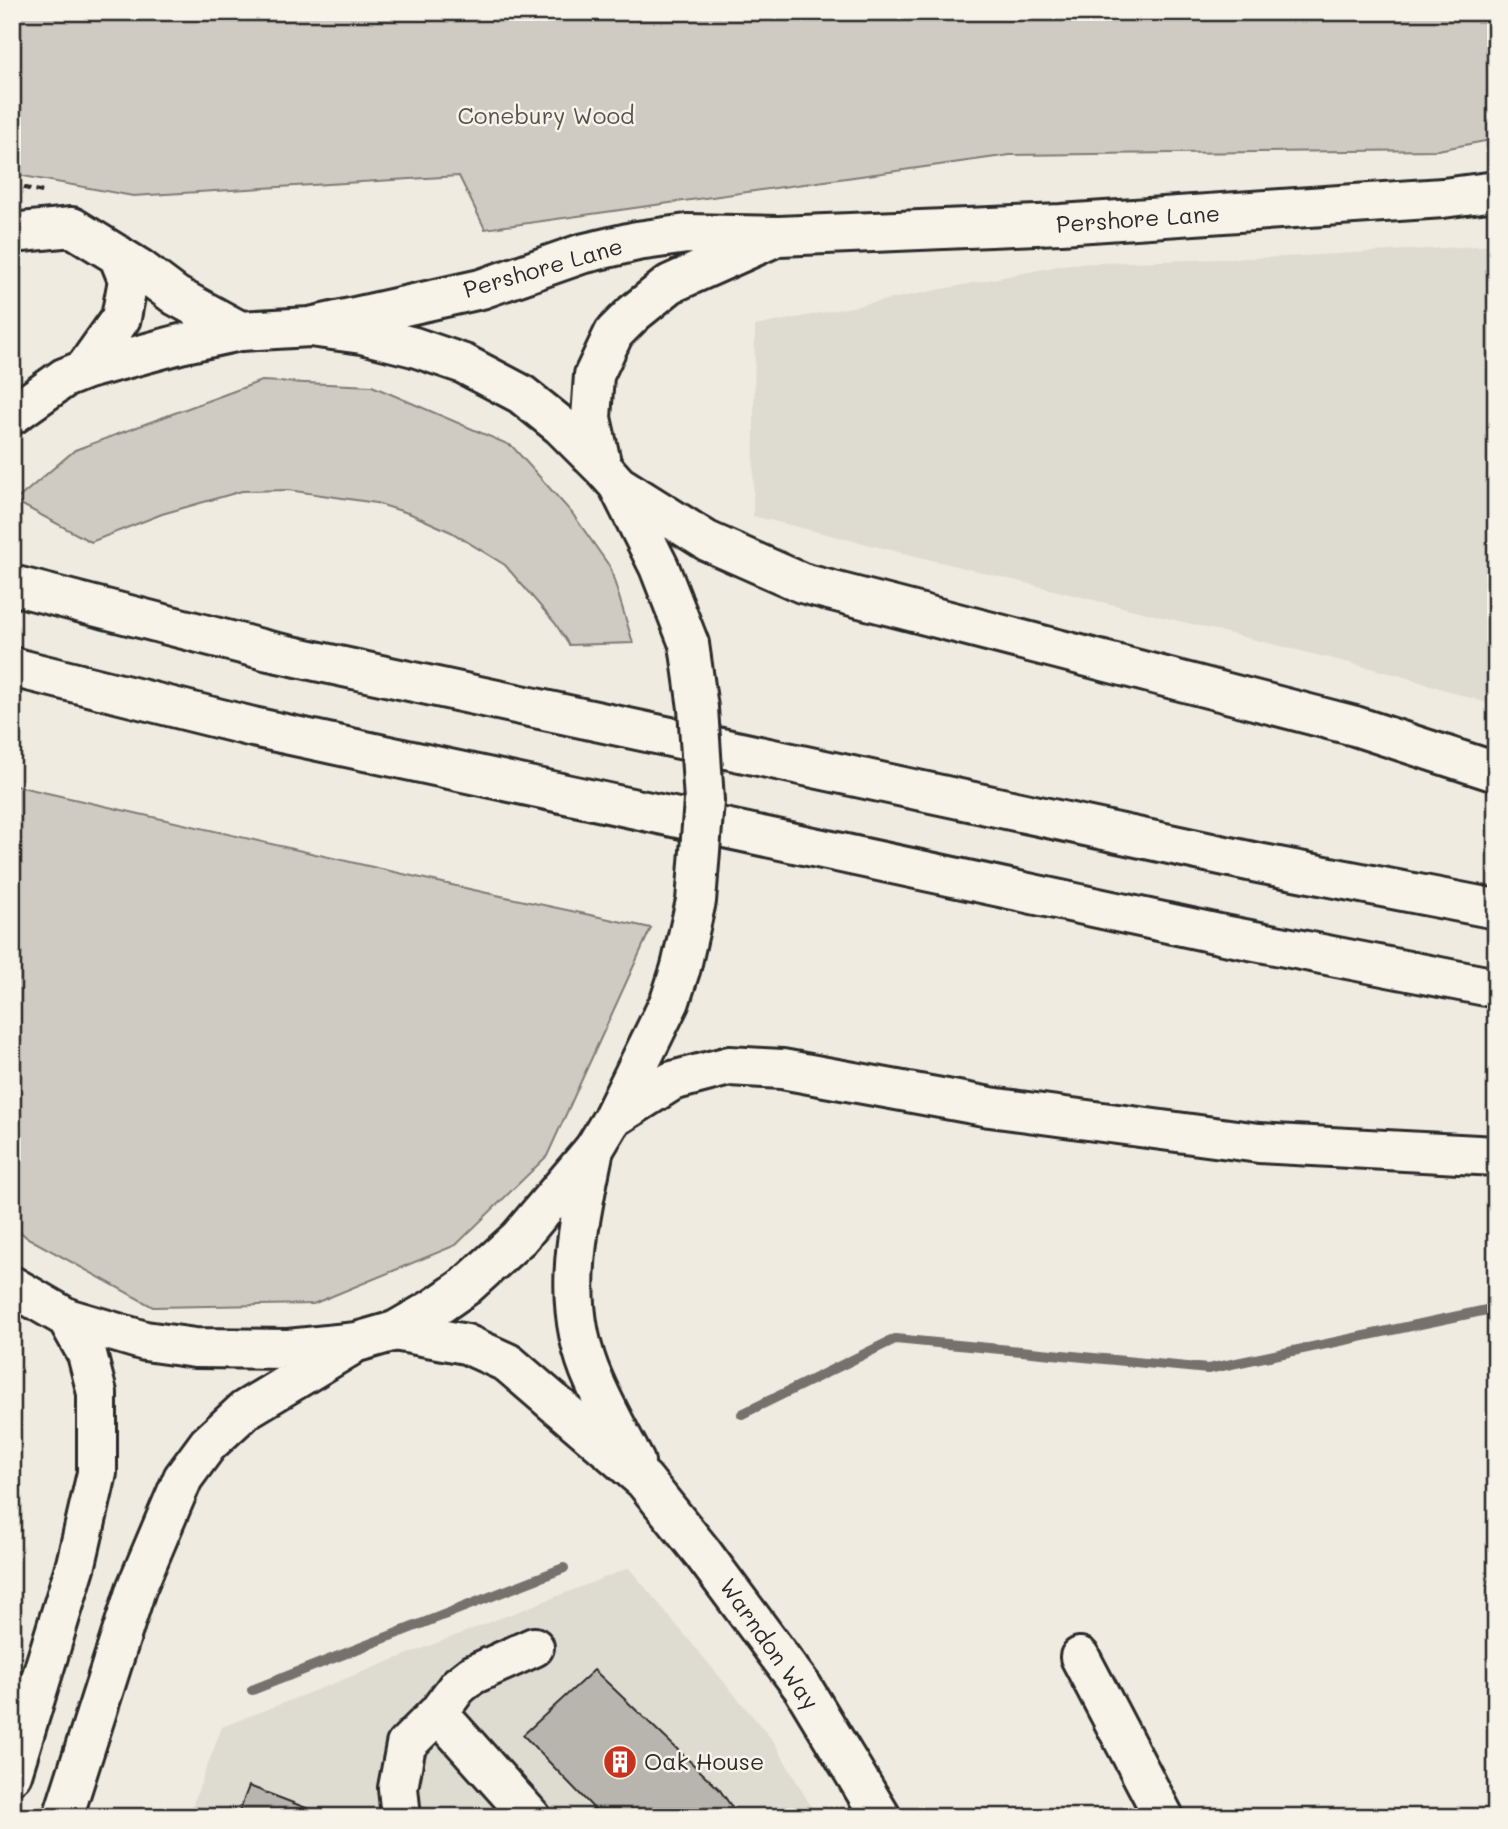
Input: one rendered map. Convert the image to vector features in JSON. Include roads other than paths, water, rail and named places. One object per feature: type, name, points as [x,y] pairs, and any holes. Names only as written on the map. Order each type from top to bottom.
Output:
[{"type":"main road","name":"Pershore Lane","points":[[310,327],[481,289],[581,254],[637,241],[687,234],[779,236],[1061,224],[1443,198],[1496,191]]},
{"type":"main road","points":[[12,233],[72,227],[176,296],[240,331]]},
{"type":"main road","name":"Pershore Lane","points":[[610,476],[591,418],[594,375],[614,333],[634,313],[670,285],[779,236]]},
{"type":"main road","points":[[12,415],[74,374],[121,318],[128,280],[118,255]]},
{"type":"main road","points":[[12,383],[74,374],[168,347],[240,331],[310,327],[362,334],[414,347],[464,364],[521,394],[561,426],[610,476],[707,541],[802,583],[1355,726],[1496,772]]},
{"type":"main road","points":[[12,1286],[66,1318],[145,1341],[195,1349],[288,1349],[357,1342],[395,1331],[466,1286],[519,1238],[603,1134],[670,1001],[681,967],[696,901],[704,800],[698,708],[689,644],[659,568],[610,476]]},
{"type":"main road","points":[[12,585],[268,651],[1258,863],[1496,909]]},
{"type":"main road","points":[[12,667],[253,727],[1210,932],[1496,988]]},
{"type":"main road","points":[[603,1134],[671,1081],[729,1066],[769,1068],[989,1107],[1259,1143],[1496,1156]]},
{"type":"main road","name":"Warndon Way","points":[[603,1134],[577,1231],[573,1276],[576,1324],[593,1379],[644,1480]]},
{"type":"main road","points":[[12,1774],[76,1564],[97,1473],[97,1393],[87,1354],[66,1318]]},
{"type":"main road","name":"Warndon Way","points":[[395,1331],[466,1344],[508,1363],[644,1480],[701,1551],[803,1688],[881,1817]]},
{"type":"main road","points":[[63,1817],[136,1589],[183,1478],[208,1444],[245,1410],[357,1342]]},
{"type":"main road","points":[[399,1802],[406,1745],[438,1713],[458,1686],[472,1675],[534,1647]]},
{"type":"main road","points":[[1080,1657],[1164,1817]]},
{"type":"main road","points":[[438,1713],[531,1817]]},
{"type":"waterway","points":[[742,1414],[895,1339],[1208,1369],[1496,1308]]},
{"type":"waterway","points":[[252,1690],[564,1568]]},
{"type":"place","name":"Oak House","points":[[620,1762]]},
{"type":"park label","name":"Conebury Wood","points":[[546,116]]}]
